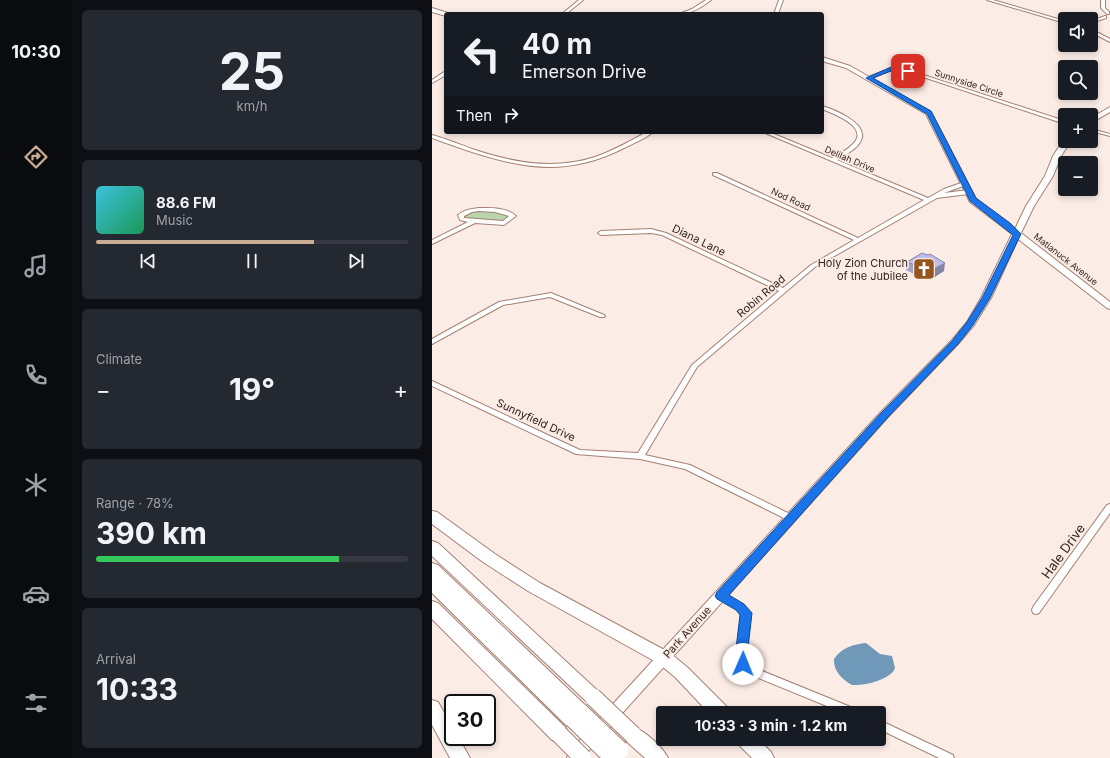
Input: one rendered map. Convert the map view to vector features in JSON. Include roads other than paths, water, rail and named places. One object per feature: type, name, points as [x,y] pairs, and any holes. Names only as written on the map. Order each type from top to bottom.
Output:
[{"type":"highway","points":[[432,516],[489,558],[534,587],[664,658],[681,672],[714,706]]},
{"type":"highway","points":[[432,547],[658,758]]},
{"type":"highway","points":[[432,569],[576,715]]},
{"type":"highway","points":[[432,583],[620,755]]},
{"type":"highway","points":[[432,608],[583,758]]},
{"type":"highway","points":[[432,708],[460,758]]},
{"type":"highway","points":[[753,746],[764,758]]},
{"type":"main road","points":[[432,10],[444,13]]},
{"type":"main road","name":"Matianuck Avenue","points":[[824,60],[843,65],[929,113],[944,140],[973,200],[1110,306]]},
{"type":"main road","points":[[1098,117],[1110,109]]},
{"type":"main road","name":"Park Avenue","points":[[573,758],[970,323],[986,298],[1030,206],[1049,176],[1057,156],[1062,148]]},
{"type":"street","points":[[566,12],[581,0]]},
{"type":"street","points":[[687,12],[709,0]]},
{"type":"street","points":[[777,12],[781,0]]},
{"type":"street","points":[[989,0],[1058,20]]},
{"type":"street","points":[[1098,19],[1108,15],[1103,8],[1103,0]]},
{"type":"street","points":[[1098,34],[1110,41]]},
{"type":"street","name":"Sunnyside Circle","points":[[868,78],[896,67],[1058,121]]},
{"type":"street","points":[[432,82],[444,74]]},
{"type":"street","points":[[824,108],[847,118],[856,125],[860,132],[860,138],[856,146],[834,160]]},
{"type":"street","points":[[1098,132],[1110,135]]},
{"type":"street","points":[[432,136],[511,163],[540,167],[578,163],[597,158],[646,134]]},
{"type":"street","name":"Delilah Drive","points":[[770,134],[928,200]]},
{"type":"street","name":"Nod Road","points":[[715,174],[859,240]]},
{"type":"street","name":"Robin Road","points":[[640,456],[694,366],[783,291],[813,266],[946,190],[964,184]]},
{"type":"street","name":"Robin Road","points":[[937,196],[968,192]]},
{"type":"street","points":[[432,242],[474,221],[504,222],[513,216],[506,212],[476,210],[468,211],[461,215],[462,219],[474,221]]},
{"type":"street","name":"Diana Lane","points":[[601,233],[651,231],[664,234],[783,291]]},
{"type":"street","points":[[432,342],[501,303],[551,295],[602,316]]},
{"type":"street","name":"Sunnyfield Drive","points":[[432,383],[579,452],[640,456],[687,467],[791,518]]},
{"type":"street","name":"Hale Drive","points":[[1036,610],[1110,507]]},
{"type":"street","points":[[721,596],[740,607],[746,613],[741,657],[743,664],[747,669],[838,706]]},
{"type":"street","points":[[886,727],[949,758]]},
{"type":"water","points":[[866,643],[880,654],[892,656],[895,668],[883,679],[869,683],[852,685],[839,675],[835,667],[834,659],[840,652],[848,647]]},
{"type":"place","name":"Holy Zion Church of the Jubilee","points":[[924,269]]}]
